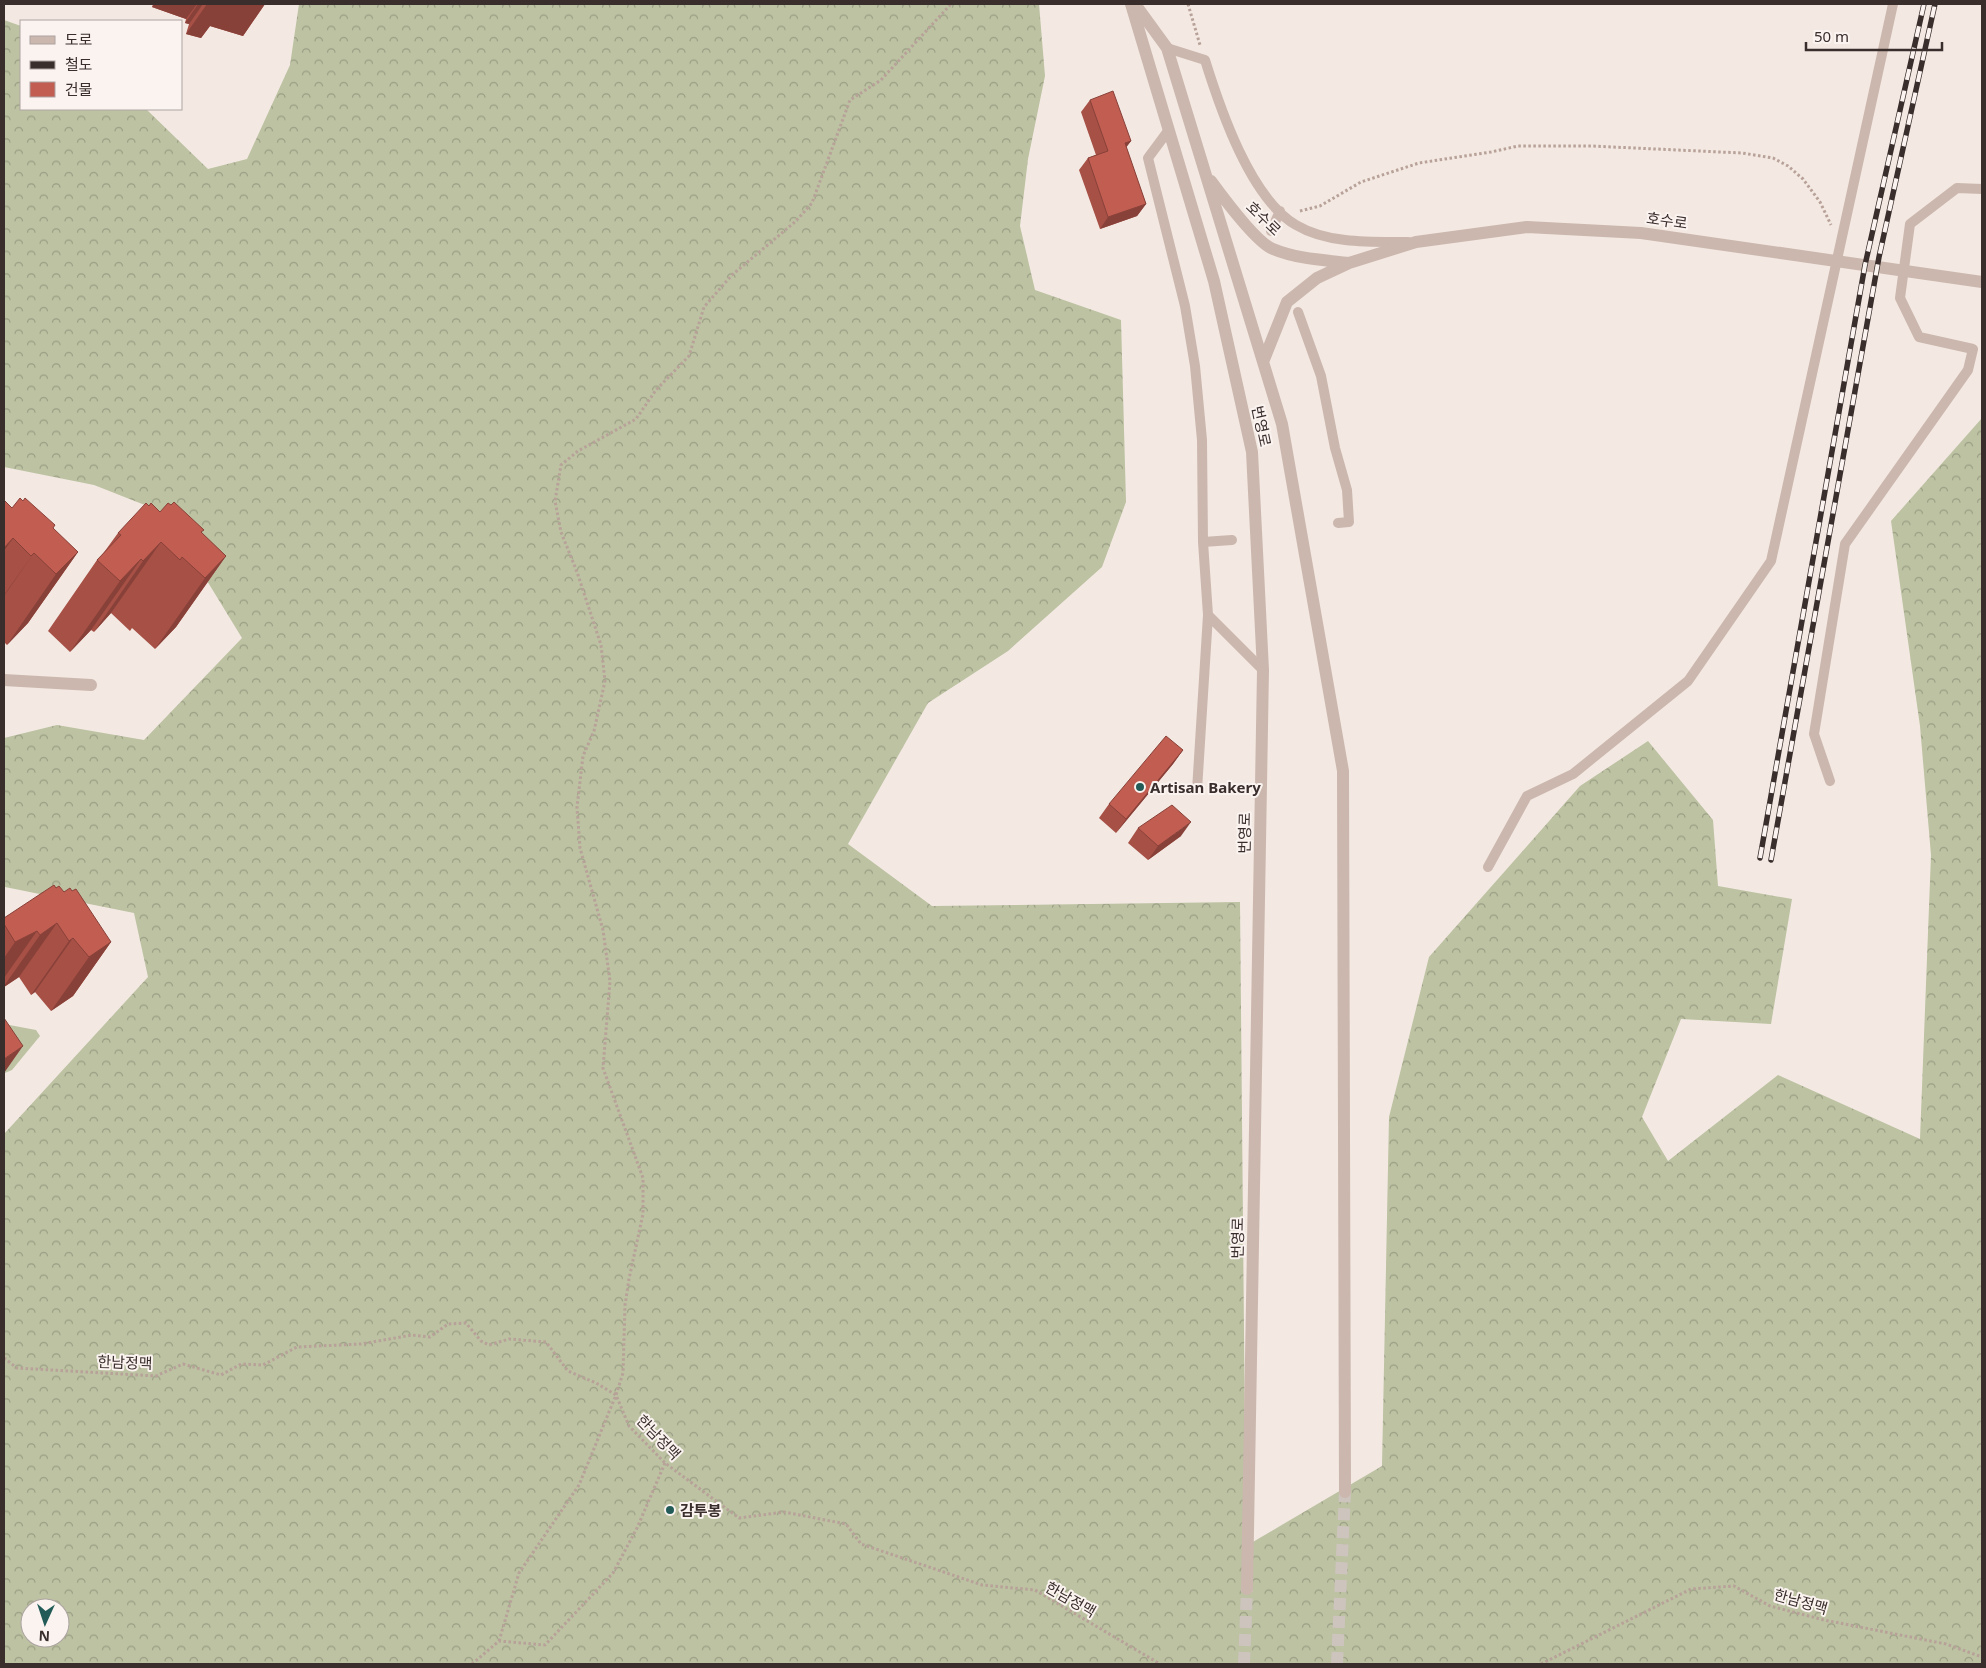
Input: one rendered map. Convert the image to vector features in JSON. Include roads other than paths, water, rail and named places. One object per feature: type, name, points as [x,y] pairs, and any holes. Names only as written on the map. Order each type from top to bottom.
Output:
[{"type":"street","name":"번영로","points":[[1131,4],[1214,281],[1252,452],[1263,670],[1247,1589]]},
{"type":"street","name":"번영로","points":[[1136,4],[1167,48],[1282,424],[1343,771],[1345,1492]]},
{"type":"street","name":"호수로","points":[[1204,172],[1233,211],[1271,248],[1303,257],[1349,263]]},
{"type":"street","name":"호수로","points":[[1263,362],[1287,302],[1317,278],[1349,263],[1416,242],[1528,227],[1641,233],[1982,282]]},
{"type":"street","points":[[4,680],[91,685]]},
{"type":"lane","points":[[1488,867],[1526,796],[1574,774],[1688,681],[1771,561],[1843,239],[1892,4]]},
{"type":"lane","points":[[1167,48],[1205,60],[1248,171],[1280,211],[1296,225],[1330,238],[1416,242]]},
{"type":"lane","points":[[1168,131],[1148,158],[1185,306],[1195,366],[1202,440],[1203,542],[1208,615],[1197,790]]},
{"type":"lane","points":[[1830,781],[1814,734],[1845,544],[1968,370],[1973,349],[1919,337],[1900,298],[1910,224],[1958,188],[1982,189]]},
{"type":"lane","points":[[1272,230],[1280,211]]},
{"type":"lane","points":[[1298,312],[1321,376],[1335,448],[1347,490],[1349,522],[1338,523]]},
{"type":"lane","points":[[1203,542],[1232,540]]},
{"type":"lane","points":[[1208,615],[1263,670]]},
{"type":"tunnel","points":[[1337,1664],[1345,1492]]},
{"type":"tunnel","points":[[1244,1664],[1247,1589]]},
{"type":"railway","points":[[1760,858],[1865,265],[1924,4]]},
{"type":"railway","points":[[1771,860],[1879,257],[1935,4]]},
{"type":"place","name":"Artisan Bakery","points":[[1140,787]]},
{"type":"place","name":"감투봉","points":[[670,1510]]}]
